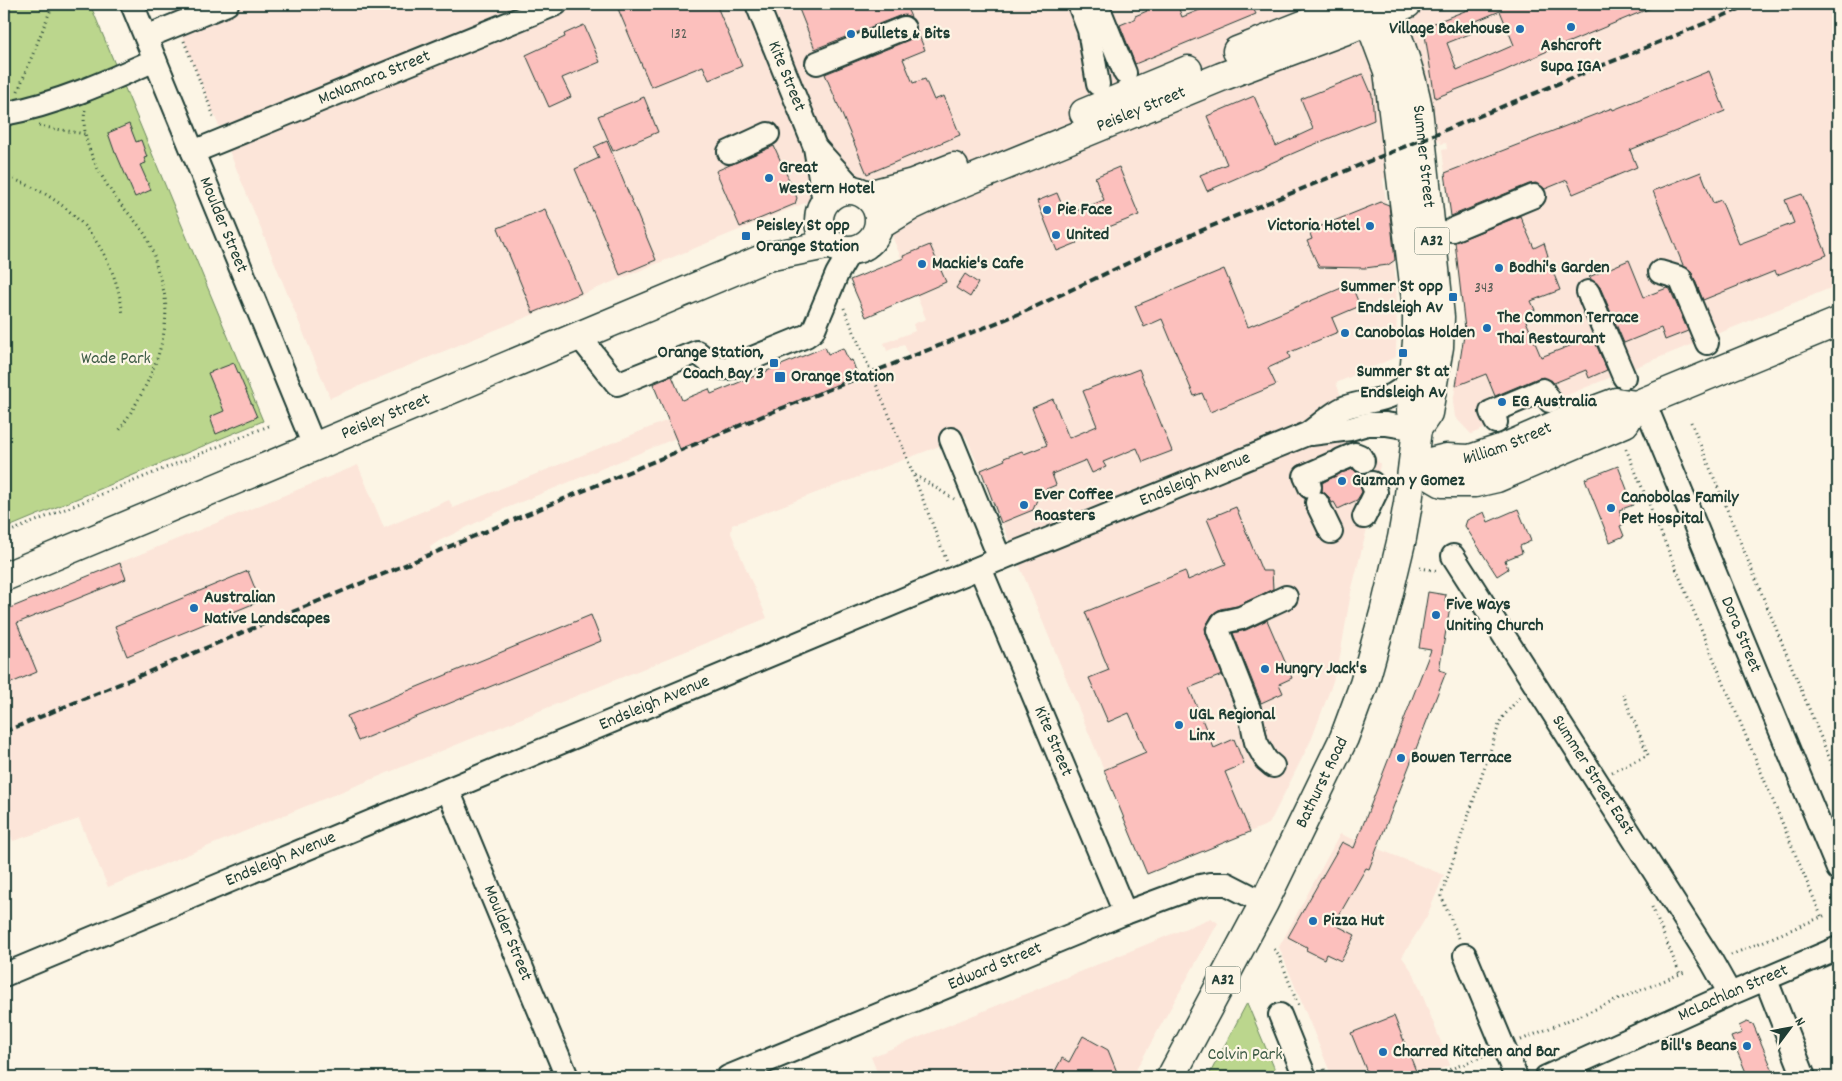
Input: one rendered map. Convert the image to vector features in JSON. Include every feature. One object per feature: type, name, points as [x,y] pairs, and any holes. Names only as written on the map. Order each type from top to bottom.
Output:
[{"type":"main road","name":"Peisley Street","points":[[860,192],[891,190],[940,173],[1133,92],[1378,8]]},
{"type":"main road","name":"Peisley Street","points":[[880,225],[904,210],[943,191],[1221,77],[1378,8]]},
{"type":"main road","name":"Summer Street","points":[[1378,8],[1384,57],[1392,94],[1417,308],[1418,341],[1410,411],[1417,429],[1413,466]]},
{"type":"main road","name":"Summer Street","points":[[1378,8],[1404,51],[1413,82],[1418,108],[1440,317],[1439,347],[1428,413],[1417,429]]},
{"type":"main road","points":[[837,192],[860,192],[878,208],[880,225],[870,243],[861,248],[841,247],[824,237],[820,227],[822,209],[830,196],[837,192]]},
{"type":"main road","name":"Peisley Street","points":[[767,257],[822,209]]},
{"type":"main road","name":"Peisley Street","points":[[4,577],[767,257],[841,247]]},
{"type":"main road","name":"William Street","points":[[1413,466],[1446,458],[1470,459],[1506,447],[1565,421],[1616,402],[1640,403],[1838,322]]},
{"type":"main road","name":"Bathurst Road","points":[[1171,1077],[1264,903],[1355,712],[1384,613],[1402,538],[1413,466]]},
{"type":"street","name":"Moulder Street","points":[[132,4],[314,446]]},
{"type":"street","points":[[146,37],[227,4]]},
{"type":"street","name":"McNamara Street","points":[[193,152],[556,4]]},
{"type":"street","name":"Kite Street","points":[[757,4],[815,147],[822,209]]},
{"type":"street","points":[[1079,4],[1089,30],[1098,84]]},
{"type":"street","points":[[1097,4],[1125,73]]},
{"type":"street","points":[[817,63],[904,28]]},
{"type":"street","points":[[7,114],[95,87],[155,60]]},
{"type":"street","points":[[729,152],[768,134]]},
{"type":"street","name":"Kite Street","points":[[815,147],[860,192]]},
{"type":"street","points":[[1452,230],[1534,196]]},
{"type":"street","points":[[579,336],[617,384],[697,352],[716,367],[728,368],[814,331],[836,274],[841,247]]},
{"type":"street","points":[[1660,272],[1680,278],[1707,343]]},
{"type":"street","points":[[1588,292],[1624,377]]},
{"type":"street","name":"Endsleigh Avenue","points":[[4,975],[1307,434],[1344,408],[1388,398],[1404,387],[1414,374]]},
{"type":"street","points":[[1496,422],[1491,412],[1543,390],[1550,401]]},
{"type":"street","name":"Dora Street","points":[[1640,403],[1838,869]]},
{"type":"street","name":"Endsleigh Avenue","points":[[1307,434],[1350,429],[1367,424],[1386,424],[1417,429]]},
{"type":"street","name":"Kite Street","points":[[951,439],[981,515],[990,564],[1124,913]]},
{"type":"street","points":[[1330,532],[1305,476],[1345,462]]},
{"type":"street","points":[[1364,517],[1376,492],[1372,483]]},
{"type":"street","name":"Summer Street East","points":[[1448,564],[1535,685],[1712,962],[1730,994]]},
{"type":"street","points":[[1273,766],[1266,760],[1256,742],[1249,709],[1218,630],[1223,622],[1241,618],[1286,597]]},
{"type":"street","name":"Moulder Street","points":[[448,790],[567,1077]]},
{"type":"street","name":"Edward Street","points":[[728,1077],[1124,913],[1195,887],[1210,884],[1227,884],[1264,903]]},
{"type":"street","name":"McLachlan Street","points":[[1546,1077],[1730,994],[1838,948]]},
{"type":"street","points":[[1465,955],[1516,1077]]},
{"type":"street","points":[[1766,980],[1804,1077]]},
{"type":"street","points":[[1280,1015],[1305,1077]]},
{"type":"path","points":[[53,4],[7,114],[30,125],[85,134]]},
{"type":"path","points":[[177,25],[215,119]]},
{"type":"path","points":[[95,87],[86,102],[83,119],[90,152],[113,194],[146,237],[155,258],[165,298],[164,338],[135,407],[119,431]]},
{"type":"path","points":[[4,176],[23,182],[64,206],[98,242],[116,282],[123,315]]},
{"type":"path","points":[[842,302],[914,474],[954,579]]},
{"type":"path","points":[[1691,422],[1838,779]]},
{"type":"path","points":[[4,534],[271,425]]},
{"type":"path","points":[[1626,449],[1822,918]]},
{"type":"path","points":[[914,474],[981,515]]},
{"type":"path","points":[[1420,568],[1439,570],[1448,564]]},
{"type":"path","points":[[1465,955],[1441,896],[1501,719],[1520,697],[1535,685]]},
{"type":"path","points":[[1596,781],[1648,755],[1623,694]]},
{"type":"path","points":[[1731,955],[1826,915]]},
{"type":"path","points":[[1519,1041],[1686,971]]},
{"type":"path","points":[[1431,1077],[1495,1051]]},
{"type":"shaded area","points":[[169,4],[1838,4],[1838,285],[1471,434],[1455,417],[1453,402],[1465,329],[1442,150],[1447,149],[1446,143],[1441,144],[1440,140],[1406,154],[1392,172],[1383,179],[1394,260],[1397,303],[1396,357],[1336,383],[1361,449],[1373,454],[1380,464],[1371,513],[1351,592],[1339,662],[1331,687],[1312,738],[1269,824],[1147,874],[966,436],[732,525],[731,533],[767,618],[108,887],[79,819],[13,841],[7,826],[4,826],[4,610],[358,465],[384,528],[449,500],[453,508],[668,420],[676,438],[504,509],[439,541],[430,547],[432,552],[909,356],[904,344],[887,351],[884,343],[915,331],[913,324],[926,319],[868,177],[330,398]]},
{"type":"shaded area","points":[[1340,834],[1444,875],[1427,916],[1402,957],[1414,974],[1450,1065],[1422,1077],[1332,1077],[1279,947]]},
{"type":"shaded area","points":[[1211,918],[1218,923],[1132,1077],[879,1077],[871,1057]]},
{"type":"green space","name":"Wade Park","points":[[4,4],[90,4],[263,421],[4,529]]},
{"type":"green space","name":"Colvin Park","points":[[1247,1003],[1278,1077],[1208,1077]]},
{"type":"building","points":[[616,4],[716,4],[742,66],[709,80],[703,66],[651,87]]},
{"type":"building","points":[[797,4],[905,4],[911,17],[899,16],[815,49]]},
{"type":"building","points":[[1144,4],[1177,4],[1182,17],[1215,4],[1251,4],[1256,14],[1135,64],[1120,25],[1147,11]]},
{"type":"building","points":[[1482,4],[1660,4],[1504,71],[1435,98],[1425,35],[1432,24]],"holes":[[[1500,11],[1514,45],[1457,70],[1447,43],[1472,33],[1469,24]]]},
{"type":"building","points":[[584,25],[600,62],[562,78],[571,97],[549,107],[526,55],[565,37],[564,34]]},
{"type":"building","points":[[917,31],[925,50],[903,59],[913,83],[925,79],[934,100],[944,96],[960,135],[867,174],[825,74],[909,40]]},
{"type":"building","points":[[1709,71],[1725,111],[1630,150],[1637,167],[1573,194],[1567,180],[1545,189],[1536,183],[1529,184],[1451,216],[1445,173],[1612,108],[1613,110]]},
{"type":"building","points":[[1363,74],[1372,95],[1374,120],[1207,191],[1200,175],[1227,164],[1207,116],[1254,96],[1276,146],[1313,129],[1301,99]]},
{"type":"building","points":[[644,97],[658,132],[613,151],[598,116]]},
{"type":"building","points":[[129,124],[136,142],[141,140],[147,157],[144,158],[146,163],[140,165],[151,190],[135,197],[108,133]]},
{"type":"building","points":[[607,141],[656,260],[620,275],[575,169],[599,158],[594,147]]},
{"type":"building","name":"Great Western Hotel","points":[[774,146],[797,198],[795,204],[740,227],[716,171]]},
{"type":"building","points":[[1119,167],[1139,215],[1076,240],[1077,243],[1057,251],[1037,201],[1057,193],[1066,215],[1104,200],[1095,177]]},
{"type":"building","points":[[1701,172],[1713,203],[1721,200],[1739,244],[1794,223],[1785,200],[1802,194],[1827,255],[1777,275],[1775,271],[1703,300],[1692,273],[1683,265],[1653,191]]},
{"type":"building","points":[[1381,202],[1389,205],[1395,260],[1388,265],[1365,268],[1319,267],[1307,241],[1312,239],[1309,231]]},
{"type":"building","points":[[545,209],[581,293],[533,313],[498,228]]},
{"type":"building","points":[[1520,216],[1534,248],[1544,243],[1560,290],[1531,301],[1535,310],[1532,311],[1534,317],[1526,321],[1541,357],[1593,337],[1607,370],[1589,378],[1586,370],[1554,383],[1544,377],[1538,378],[1495,396],[1486,374],[1456,386],[1465,329],[1455,242]]},
{"type":"building","points":[[930,245],[946,282],[866,317],[850,280]]},
{"type":"building","points":[[1629,260],[1644,297],[1667,288],[1670,289],[1688,331],[1665,340],[1661,328],[1624,343],[1600,287],[1589,277]]},
{"type":"building","points":[[1224,269],[1248,327],[1351,284],[1360,306],[1332,318],[1338,332],[1288,353],[1290,358],[1268,368],[1276,385],[1210,412],[1202,393],[1194,396],[1162,319],[1144,327],[1135,306]]},
{"type":"building","points":[[965,274],[978,283],[970,297],[956,288]]},
{"type":"building","points":[[825,347],[828,354],[843,348],[849,361],[852,360],[858,376],[680,449],[653,384],[672,376],[682,400],[709,389],[711,394]]},
{"type":"building","points":[[234,363],[257,417],[216,434],[210,417],[224,411],[208,373]]},
{"type":"building","points":[[1139,369],[1172,451],[1143,462],[1137,448],[1103,462],[1106,467],[1092,473],[1086,460],[1052,474],[1056,485],[1044,490],[1046,494],[1038,497],[1033,510],[1001,523],[981,470],[1022,451],[1024,454],[1047,445],[1032,408],[1053,399],[1069,438],[1097,426],[1083,391]]},
{"type":"building","name":"Canobolas Family Pet Hospital","points":[[1618,466],[1633,505],[1619,510],[1624,524],[1620,526],[1624,536],[1610,542],[1585,479]]},
{"type":"building","name":"Guzman y Gomez","points":[[1353,469],[1357,473],[1363,474],[1359,482],[1362,492],[1357,500],[1338,509],[1334,502],[1332,503],[1329,497],[1322,491],[1322,483]]},
{"type":"building","name":"UGL Regional Linx","points":[[1236,507],[1262,571],[1272,571],[1273,589],[1237,606],[1220,609],[1212,615],[1205,628],[1206,634],[1222,675],[1189,688],[1214,748],[1234,739],[1244,764],[1225,772],[1250,832],[1147,874],[1104,770],[1146,752],[1129,713],[1108,722],[1089,678],[1109,670],[1085,612],[1185,571],[1188,580],[1226,564],[1207,519]]},
{"type":"building","points":[[1518,509],[1531,541],[1520,546],[1522,553],[1505,560],[1508,569],[1497,576],[1465,526],[1467,520],[1484,512],[1488,522]]},
{"type":"building","points":[[120,563],[126,579],[17,623],[37,672],[4,686],[4,593],[10,608]]},
{"type":"building","points":[[248,571],[260,601],[127,656],[115,626]]},
{"type":"building","points":[[1428,592],[1446,595],[1445,601],[1451,602],[1439,670],[1446,672],[1369,869],[1366,868],[1334,924],[1355,935],[1341,961],[1326,954],[1324,959],[1306,950],[1307,947],[1288,937],[1342,842],[1354,848],[1431,650],[1419,648]]},
{"type":"building","points":[[591,615],[601,641],[358,741],[347,716]]},
{"type":"building","name":"Hungry Jack's","points":[[1267,620],[1292,678],[1279,684],[1283,693],[1261,703],[1233,633],[1246,630]]},
{"type":"building","name":"Charred Kitchen and Bar","points":[[1394,1016],[1416,1071],[1401,1077],[1369,1077],[1351,1033]]},
{"type":"building","points":[[1747,1022],[1753,1024],[1774,1073],[1764,1077],[1748,1077],[1731,1037],[1742,1033],[1739,1026]]},
{"type":"building","points":[[1083,1036],[1108,1050],[1119,1077],[1052,1077],[1062,1058],[1069,1062]]},
{"type":"railway","points":[[4,732],[770,413],[1026,311],[1160,248],[1226,220],[1752,4]]},
{"type":"place","name":"Ashcroft Supa IGA","points":[[1571,27]]},
{"type":"place","name":"Village Bakehouse","points":[[1520,29]]},
{"type":"place","name":"Bullets & Bits","points":[[851,34]]},
{"type":"place","name":"Great Western Hotel","points":[[769,178]]},
{"type":"place","name":"Pie Face","points":[[1047,210]]},
{"type":"place","name":"Victoria Hotel","points":[[1370,226]]},
{"type":"place","name":"United","points":[[1056,235]]},
{"type":"place","name":"Peisley St opp Orange Station","points":[[746,236]]},
{"type":"place","name":"Mackie's Cafe","points":[[922,264]]},
{"type":"place","name":"Bodhi's Garden","points":[[1499,268]]},
{"type":"place","name":"Summer St opp Endsleigh Av","points":[[1453,297]]},
{"type":"place","name":"The Common Terrace Thai Restaurant","points":[[1487,328]]},
{"type":"place","name":"Canobolas Holden","points":[[1345,333]]},
{"type":"place","name":"Summer St at Endsleigh Av","points":[[1403,353]]},
{"type":"place","name":"Orange Station, Coach Bay 3","points":[[774,363]]},
{"type":"place","name":"Orange Station","points":[[780,377]]},
{"type":"place","name":"EG Australia","points":[[1502,402]]},
{"type":"place","name":"Guzman y Gomez","points":[[1342,481]]},
{"type":"place","name":"Ever Coffee Roasters","points":[[1024,505]]},
{"type":"place","name":"Canobolas Family Pet Hospital","points":[[1611,508]]},
{"type":"place","name":"Australian Native Landscapes","points":[[194,608]]},
{"type":"place","name":"Five Ways Uniting Church","points":[[1436,615]]},
{"type":"place","name":"Hungry Jack's","points":[[1265,669]]},
{"type":"place","name":"UGL Regional Linx","points":[[1179,725]]},
{"type":"place","name":"Bowen Terrace","points":[[1401,758]]},
{"type":"place","name":"Pizza Hut","points":[[1313,921]]},
{"type":"place","name":"Bill's Beans","points":[[1747,1046]]},
{"type":"place","name":"Charred Kitchen and Bar","points":[[1383,1052]]}]
